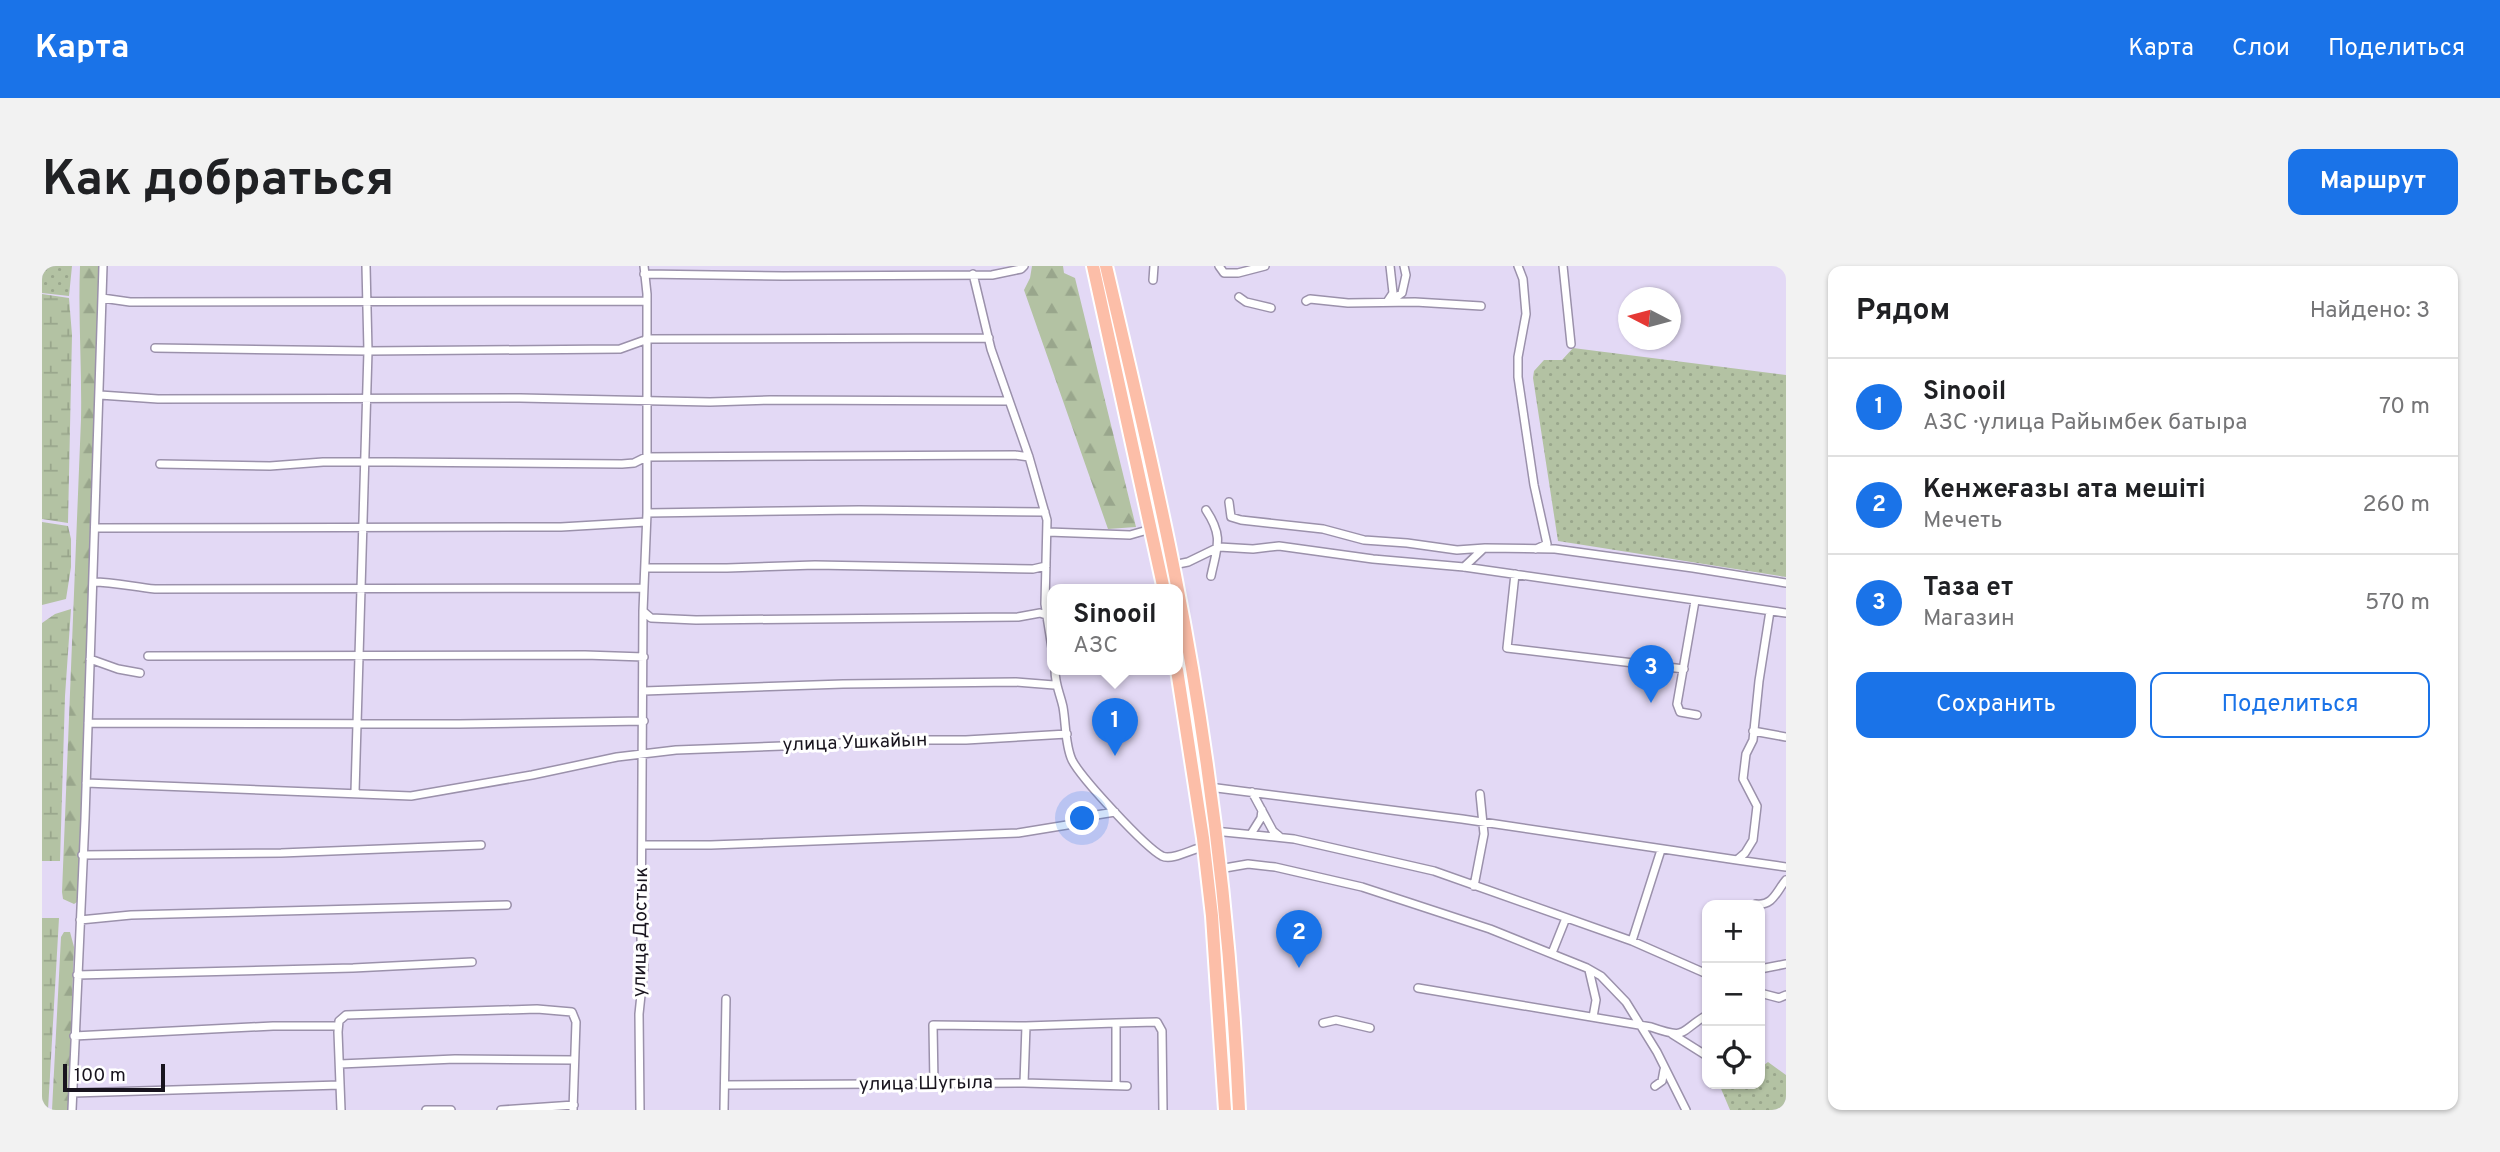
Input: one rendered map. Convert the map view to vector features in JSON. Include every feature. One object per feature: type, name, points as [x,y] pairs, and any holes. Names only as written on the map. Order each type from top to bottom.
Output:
[{"type":"highway","points":[[1093,266],[1163,584]]},
{"type":"highway","points":[[1110,268],[1176,584]]},
{"type":"highway","points":[[1183,623],[1209,787],[1209,838],[1225,1110]]},
{"type":"highway","points":[[1178,675],[1209,838],[1219,869],[1231,987],[1239,1110]]},
{"type":"street","points":[[72,1110],[103,266]]},
{"type":"street","points":[[355,792],[368,351],[366,266]]},
{"type":"street","points":[[644,270],[782,276],[1001,274],[1021,270],[1024,266]]},
{"type":"street","points":[[1153,280],[1154,266]]},
{"type":"street","points":[[1219,266],[1224,273],[1238,273],[1265,266]]},
{"type":"street","points":[[1387,303],[1393,293],[1390,266]]},
{"type":"street","points":[[1387,303],[1402,293],[1406,275],[1404,266]]},
{"type":"street","points":[[1518,266],[1526,314],[1518,357],[1518,377],[1536,495],[1547,544],[1534,550]]},
{"type":"street","points":[[1563,266],[1571,344]]},
{"type":"street","name":"улица Достык","points":[[640,1110],[639,1014],[644,966],[640,949],[643,611],[647,518],[647,301],[644,270]]},
{"type":"street","points":[[973,274],[989,338],[1045,512],[1048,532],[1047,620]]},
{"type":"street","points":[[1239,297],[1246,302],[1271,308]]},
{"type":"street","points":[[102,298],[130,302],[647,301]]},
{"type":"street","points":[[1306,301],[1310,299],[1348,303],[1415,302],[1481,306]]},
{"type":"street","points":[[155,348],[368,351],[620,349],[645,340],[989,338]]},
{"type":"street","points":[[100,395],[158,399],[1009,401]]},
{"type":"street","points":[[160,464],[622,464],[634,463],[646,457],[1029,457]]},
{"type":"street","points":[[1228,502],[1231,517],[1241,520],[1323,529],[1364,540],[1457,550],[1555,550],[1786,583]]},
{"type":"street","points":[[95,528],[561,527],[647,518],[859,510],[1045,512]]},
{"type":"street","points":[[1206,510],[1213,520],[1219,547],[1211,576]]},
{"type":"street","points":[[1048,532],[1130,536],[1151,529]]},
{"type":"street","points":[[1173,565],[1188,562],[1219,547],[1253,549],[1279,545],[1373,559],[1464,567],[1786,613]]},
{"type":"street","points":[[1464,567],[1485,548]]},
{"type":"street","points":[[645,568],[815,565],[1033,569],[1046,566]]},
{"type":"street","points":[[1516,574],[1507,648],[1684,669]]},
{"type":"street","points":[[93,582],[112,582],[128,587],[155,589],[644,588]]},
{"type":"street","points":[[1695,601],[1678,708],[1680,712],[1688,715],[1697,715]]},
{"type":"street","points":[[643,611],[651,618],[707,620],[1046,615]]},
{"type":"street","points":[[1737,860],[1753,840],[1757,806],[1743,779],[1746,754],[1752,744],[1770,611]]},
{"type":"street","points":[[148,656],[644,657]]},
{"type":"street","points":[[90,659],[140,673]]},
{"type":"street","points":[[1055,675],[1073,761],[1115,812],[1163,856],[1172,857],[1209,838],[1251,834],[1397,861],[1434,871],[1632,941],[1702,971]]},
{"type":"street","points":[[644,691],[843,684],[1027,682],[1055,685]]},
{"type":"street","points":[[88,723],[644,721]]},
{"type":"street","points":[[1754,731],[1786,737]]},
{"type":"street","name":"улица Ушкайын","points":[[86,783],[411,796],[643,754],[836,744],[855,740],[967,740],[1067,734]]},
{"type":"street","points":[[1209,787],[1482,822],[1786,867]]},
{"type":"street","points":[[1252,792],[1273,831],[1282,838]]},
{"type":"street","points":[[1474,886],[1484,834],[1480,794]]},
{"type":"street","points":[[1251,834],[1261,818],[1262,809]]},
{"type":"street","points":[[642,845],[711,845],[1018,833],[1067,825],[1090,816],[1115,812]]},
{"type":"street","points":[[82,855],[281,853],[481,845]]},
{"type":"street","points":[[1750,845],[1753,863]]},
{"type":"street","points":[[1632,941],[1661,850]]},
{"type":"street","points":[[1219,869],[1248,864],[1315,875],[1411,901],[1552,953],[1601,976],[1619,993],[1640,1026],[1686,1110]]},
{"type":"street","points":[[1765,905],[1786,880]]},
{"type":"street","points":[[80,920],[131,915],[507,905]]},
{"type":"street","points":[[1552,953],[1566,918]]},
{"type":"street","points":[[1561,932],[1564,928],[1580,923]]},
{"type":"street","points":[[77,975],[472,962]]},
{"type":"street","points":[[1765,968],[1786,964]]},
{"type":"street","points":[[1589,970],[1596,1000],[1593,1017]]},
{"type":"street","points":[[1418,988],[1651,1027],[1671,1034],[1702,1053]]},
{"type":"street","points":[[1765,994],[1779,998],[1786,995]]},
{"type":"street","points":[[724,1110],[726,999]]},
{"type":"street","points":[[341,1110],[338,1026],[339,1021],[346,1015],[572,1012],[576,1022],[573,1108],[501,1110]]},
{"type":"street","points":[[1671,1034],[1686,1032],[1702,1017]]},
{"type":"street","points":[[1323,1023],[1336,1020],[1370,1028]]},
{"type":"street","points":[[934,1084],[933,1025],[1026,1026],[1157,1022],[1161,1026],[1162,1036],[1163,1110]]},
{"type":"street","points":[[1116,1023],[1116,1084]]},
{"type":"street","points":[[74,1035],[273,1026],[338,1026]]},
{"type":"street","points":[[1024,1083],[1026,1026]]},
{"type":"street","points":[[340,1065],[471,1059],[574,1060]]},
{"type":"street","points":[[1655,1086],[1662,1081],[1664,1066]]},
{"type":"street","name":"улица Шугыла","points":[[725,1086],[1024,1083],[1127,1086]]},
{"type":"street","points":[[73,1093],[340,1085]]},
{"type":"street","points":[[426,1110],[451,1110]]},
{"type":"green space","points":[[42,266],[72,266],[69,296],[42,293]]},
{"type":"green space","points":[[80,266],[100,266],[78,897],[74,904],[63,899],[62,892],[81,419]]},
{"type":"green space","points":[[1032,266],[1063,266],[1064,273],[1075,278],[1136,527],[1108,529],[1024,290]]},
{"type":"green space","points":[[1096,266],[1102,266],[1170,584],[1165,584]]},
{"type":"green space","points":[[42,294],[69,298],[72,335],[68,523],[42,519]]},
{"type":"green space","points":[[1573,348],[1786,375],[1786,577],[1558,541],[1533,378],[1534,371],[1544,360],[1562,360]]},
{"type":"green space","points":[[42,522],[68,526],[71,567],[66,599],[42,605]]},
{"type":"green space","points":[[71,609],[65,696],[60,861],[42,861],[42,623],[55,614]]},
{"type":"green space","points":[[42,918],[59,918],[48,1110],[42,1110]]},
{"type":"green space","points":[[64,932],[70,932],[74,947],[68,1110],[52,1110],[61,937]]},
{"type":"green space","points":[[1768,1062],[1786,1075],[1786,1110],[1730,1110],[1721,1089],[1765,1089],[1765,1064]]},
{"type":"place","name":"Таза ет","points":[[1651,703]]},
{"type":"place","name":"Sinooil","points":[[1115,756]]},
{"type":"place","name":"Кенжеғазы ата мешіті","points":[[1299,968]]}]
